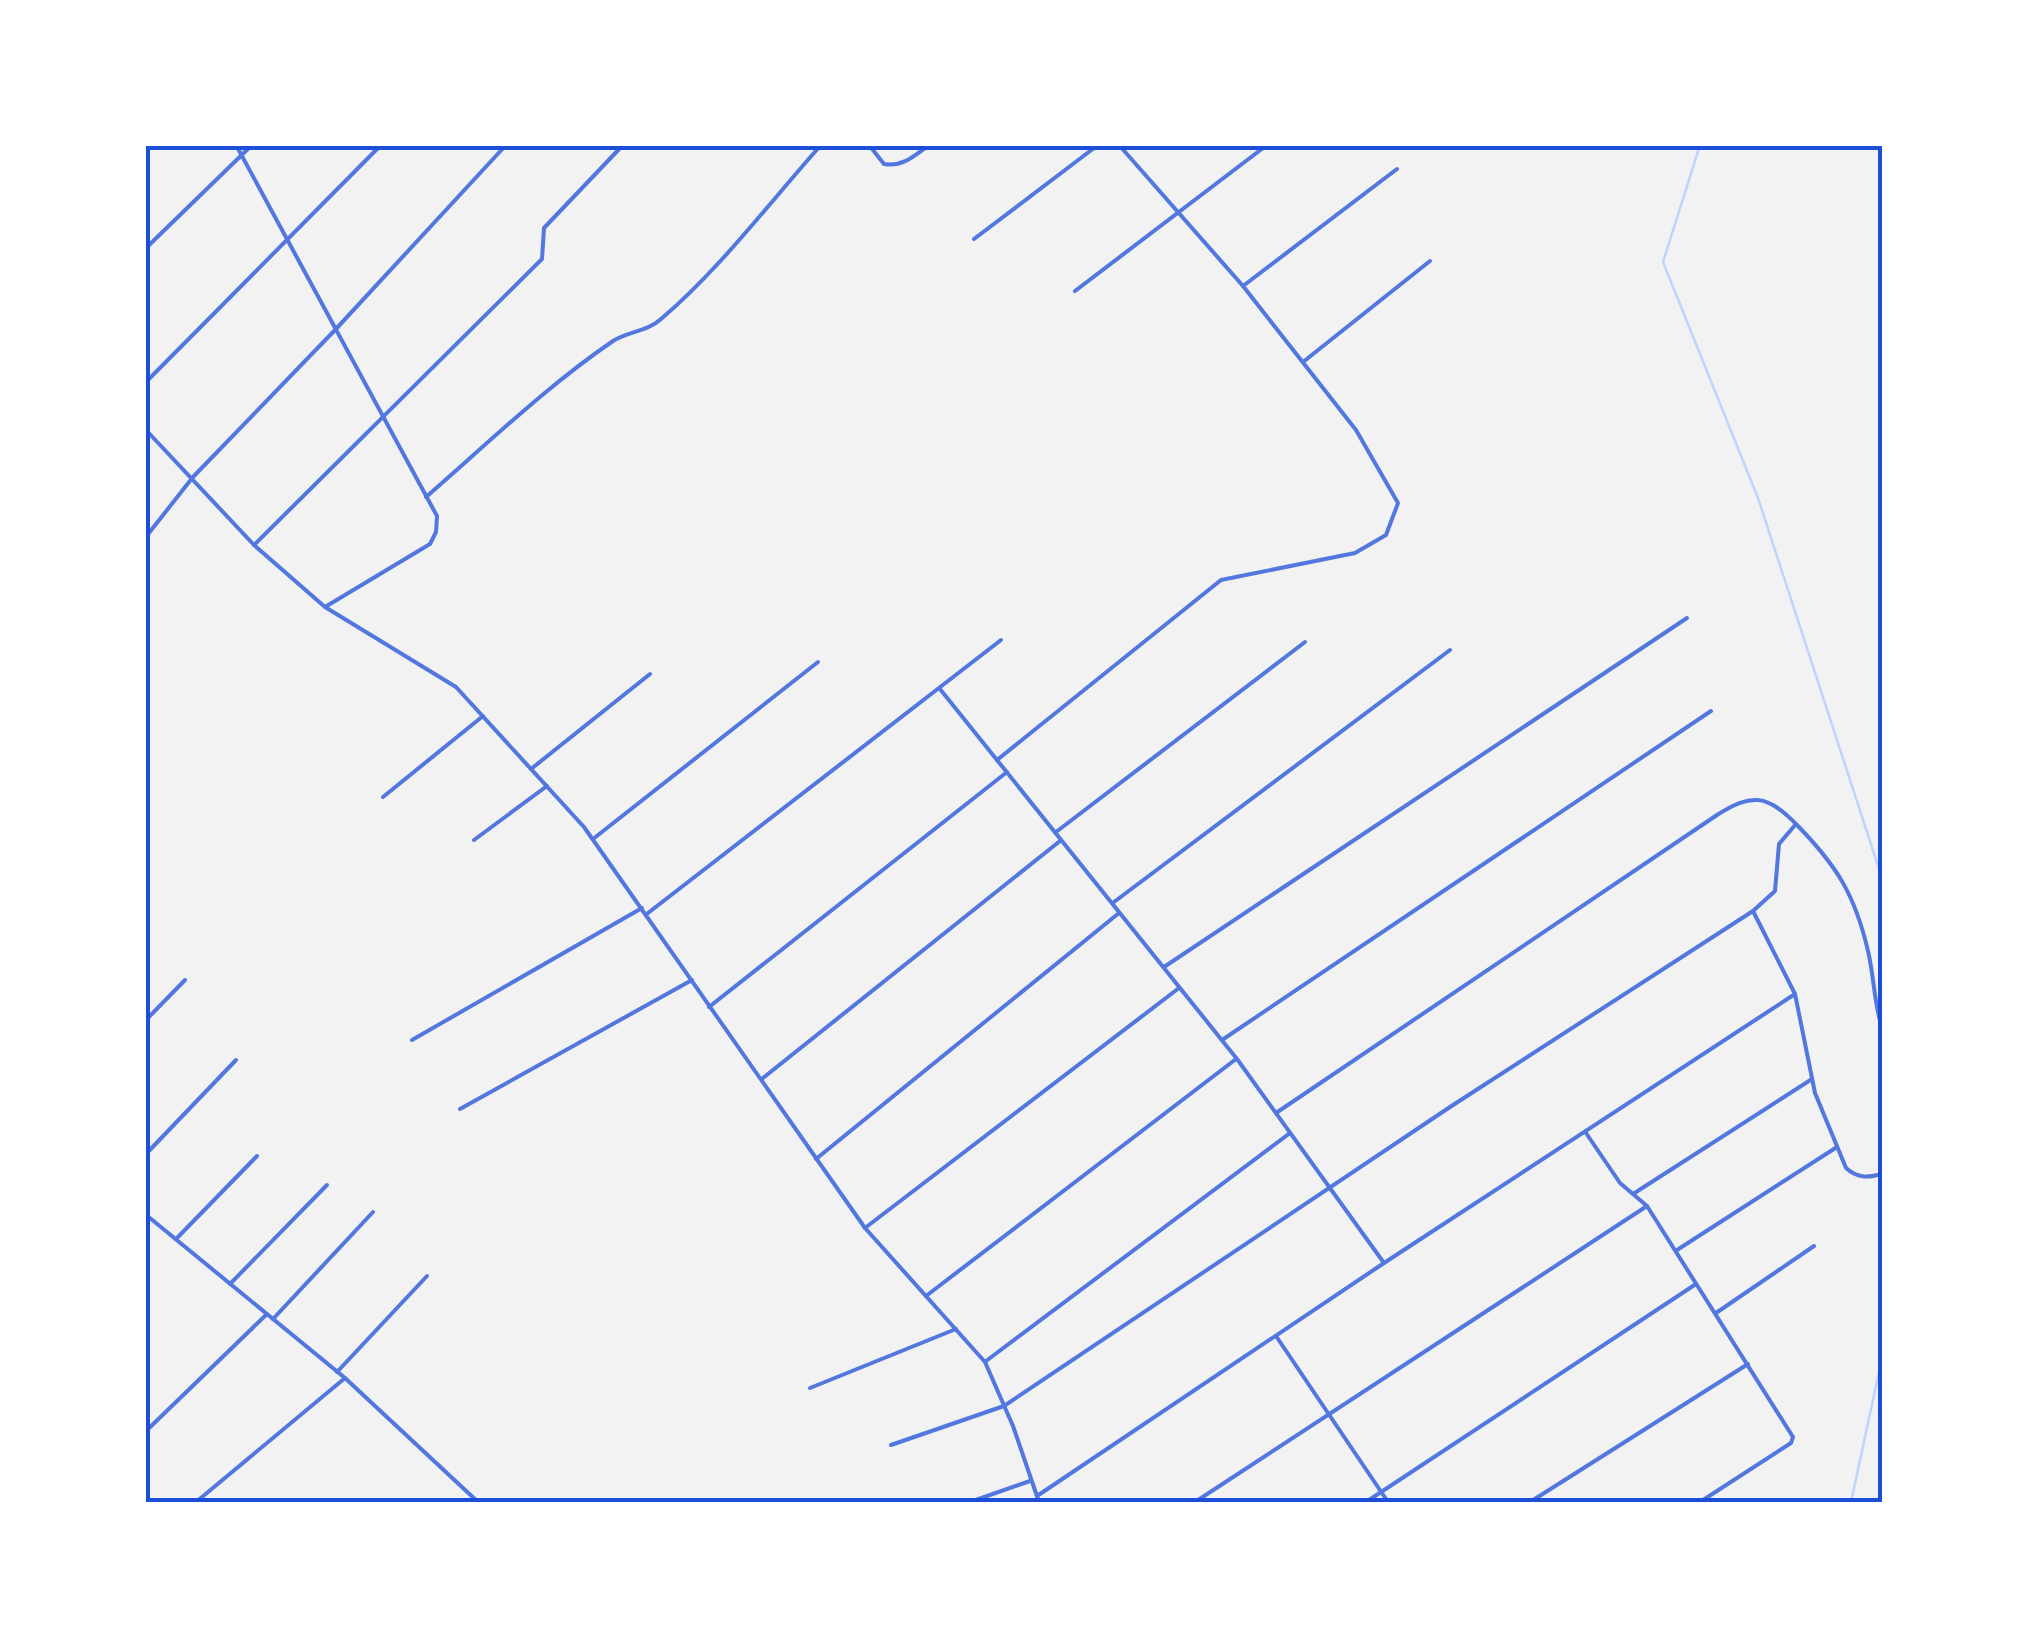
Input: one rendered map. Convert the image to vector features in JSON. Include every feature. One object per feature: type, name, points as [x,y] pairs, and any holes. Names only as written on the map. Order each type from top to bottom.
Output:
[{"type":"street","points":[[236,145],[437,516],[430,544],[325,607]]},
{"type":"street","points":[[145,249],[252,145]]},
{"type":"street","points":[[145,383],[380,145]]},
{"type":"street","points":[[145,538],[193,477],[506,145]]},
{"type":"street","points":[[254,545],[542,259],[544,228],[624,145]]},
{"type":"street","points":[[426,497],[565,377],[618,338],[660,321],[821,145]]},
{"type":"street","points":[[869,145],[884,164],[894,165],[929,145]]},
{"type":"street","points":[[974,239],[1098,145]]},
{"type":"street","points":[[997,760],[1221,580],[1355,552],[1386,536],[1398,503],[1356,430],[1242,286],[1119,145]]},
{"type":"street","points":[[1076,291],[1267,145]]},
{"type":"street","points":[[1242,286],[1397,169]]},
{"type":"street","points":[[1302,362],[1430,260]]},
{"type":"street","points":[[145,428],[254,545],[325,607],[456,687],[593,839],[864,1228],[986,1362],[1038,1499],[1384,1263],[1795,994]]},
{"type":"street","points":[[1164,968],[1686,618]]},
{"type":"street","points":[[648,914],[1001,640]]},
{"type":"street","points":[[1056,832],[1305,642]]},
{"type":"street","points":[[1112,904],[1450,650]]},
{"type":"street","points":[[593,839],[818,662]]},
{"type":"street","points":[[531,769],[650,674]]},
{"type":"street","points":[[940,689],[1237,1058],[1384,1263]]},
{"type":"street","points":[[1222,1040],[1711,712]]},
{"type":"street","points":[[383,797],[483,716]]},
{"type":"street","points":[[709,1007],[1006,772]]},
{"type":"street","points":[[474,840],[547,786]]},
{"type":"street","points":[[1276,1113],[1747,798],[1763,800],[1796,824],[1822,851],[1851,892],[1868,952],[1882,1028]]},
{"type":"street","points":[[891,1445],[1004,1406],[1753,911],[1775,891],[1779,844],[1796,824]]},
{"type":"street","points":[[763,1078],[1062,839]]},
{"type":"street","points":[[412,1040],[643,907]]},
{"type":"street","points":[[1753,911],[1795,994],[1819,1106],[1846,1168],[1854,1175],[1868,1178],[1882,1174]]},
{"type":"street","points":[[816,1159],[1118,912]]},
{"type":"street","points":[[145,1021],[185,980]]},
{"type":"street","points":[[460,1109],[692,980]]},
{"type":"street","points":[[864,1228],[1180,987]]},
{"type":"street","points":[[926,1296],[1237,1058]]},
{"type":"street","points":[[145,1155],[236,1060]]},
{"type":"street","points":[[1633,1194],[1812,1079]]},
{"type":"street","points":[[1585,1131],[1620,1184],[1647,1206],[1794,1437],[1791,1443],[1700,1502]]},
{"type":"street","points":[[986,1362],[1290,1133]]},
{"type":"street","points":[[1676,1251],[1837,1147]]},
{"type":"street","points":[[176,1240],[258,1156]]},
{"type":"street","points":[[230,1284],[327,1185]]},
{"type":"street","points":[[1195,1502],[1647,1206]]},
{"type":"street","points":[[272,1318],[373,1212]]},
{"type":"street","points":[[145,1224],[148,1216],[345,1378],[478,1502]]},
{"type":"street","points":[[1716,1313],[1814,1246]]},
{"type":"street","points":[[337,1372],[427,1276]]},
{"type":"street","points":[[1366,1502],[1696,1283]]},
{"type":"street","points":[[145,1432],[266,1314]]},
{"type":"street","points":[[810,1388],[956,1329]]},
{"type":"street","points":[[1276,1336],[1388,1502]]},
{"type":"street","points":[[1530,1502],[1748,1364]]},
{"type":"street","points":[[196,1502],[345,1378]]},
{"type":"street","points":[[970,1502],[1030,1481]]},
{"type":"waterway","points":[[1700,145],[1663,262],[1758,498],[1882,878]]},
{"type":"waterway","points":[[1851,1502],[1882,1358]]}]
